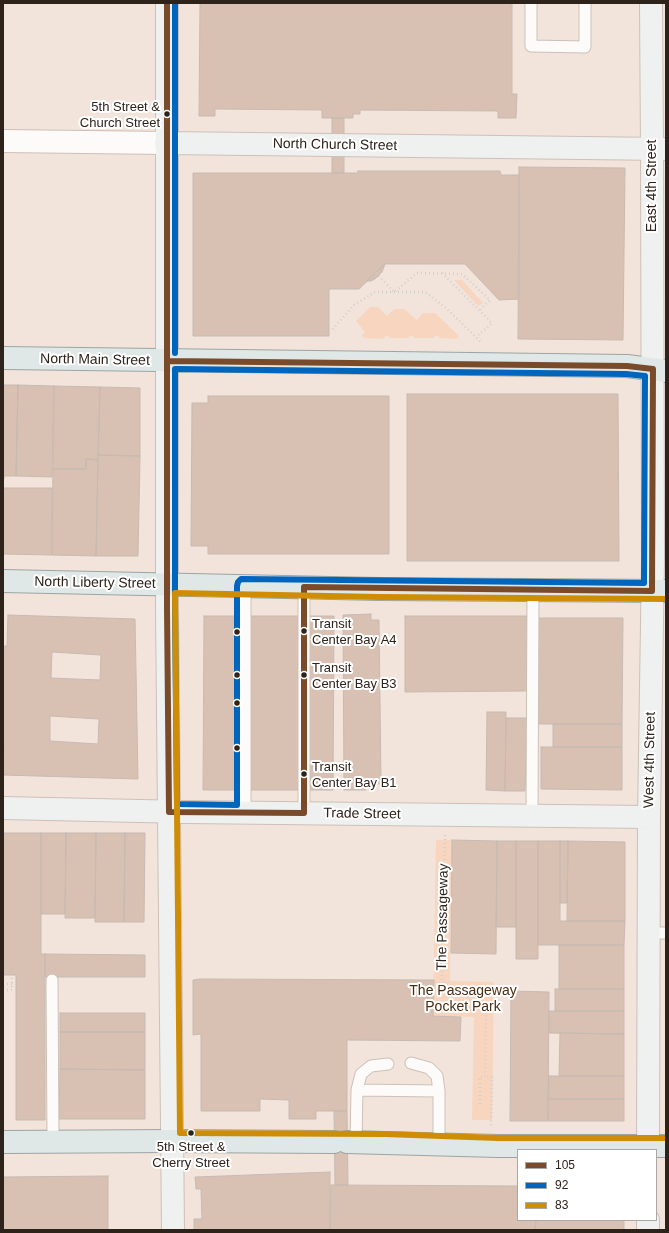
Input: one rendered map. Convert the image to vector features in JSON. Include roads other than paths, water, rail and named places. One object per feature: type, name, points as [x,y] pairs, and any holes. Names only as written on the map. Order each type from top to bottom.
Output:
[{"type":"main road","points":[[167,3],[168,812],[173,1230]]},
{"type":"main road","name":"East 4th Street","points":[[650,3],[659,149],[660,370]]},
{"type":"main road","name":"North Church Street","points":[[166,143],[659,149]]},
{"type":"main road","name":"North Main Street","points":[[3,358],[627,366],[660,370]]},
{"type":"main road","name":"West 4th Street","points":[[654,1147],[658,933],[649,817],[659,591],[660,370]]},
{"type":"main road","name":"North Liberty Street","points":[[3,581],[167,585],[659,591]]},
{"type":"main road","name":"Trade Street","points":[[3,808],[168,812],[649,817]]},
{"type":"main road","points":[[3,1142],[346,1142],[498,1146],[654,1147]]},
{"type":"street","name":"North Church Street","points":[[3,142],[166,143]]},
{"type":"lane","points":[[531,3],[531,46],[584,47],[585,3]]},
{"type":"lane","points":[[245,586],[245,812]]},
{"type":"lane","points":[[304,587],[304,813]]},
{"type":"lane","points":[[532,815],[533,590]]},
{"type":"lane","points":[[52,980],[53,1141]]},
{"type":"lane","points":[[346,1142],[361,1074],[371,1066],[388,1064]]},
{"type":"lane","points":[[411,1064],[429,1068],[437,1076],[439,1091],[439,1144]]},
{"type":"lane","points":[[357,1090],[439,1091]]},
{"type":"place","name":"5th Street & Church Street","points":[[167,114]]},
{"type":"place","name":"Transit Center Bay A4","points":[[304,631]]},
{"type":"place","name":"Transit Center Bay B3","points":[[304,675]]},
{"type":"place","name":"Transit Center Bay B1","points":[[304,774]]},
{"type":"place","name":"5th Street & Cherry Street","points":[[191,1133]]},
{"type":"park label","name":"The Passageway Pocket Park","points":[[463,1000]]}]
